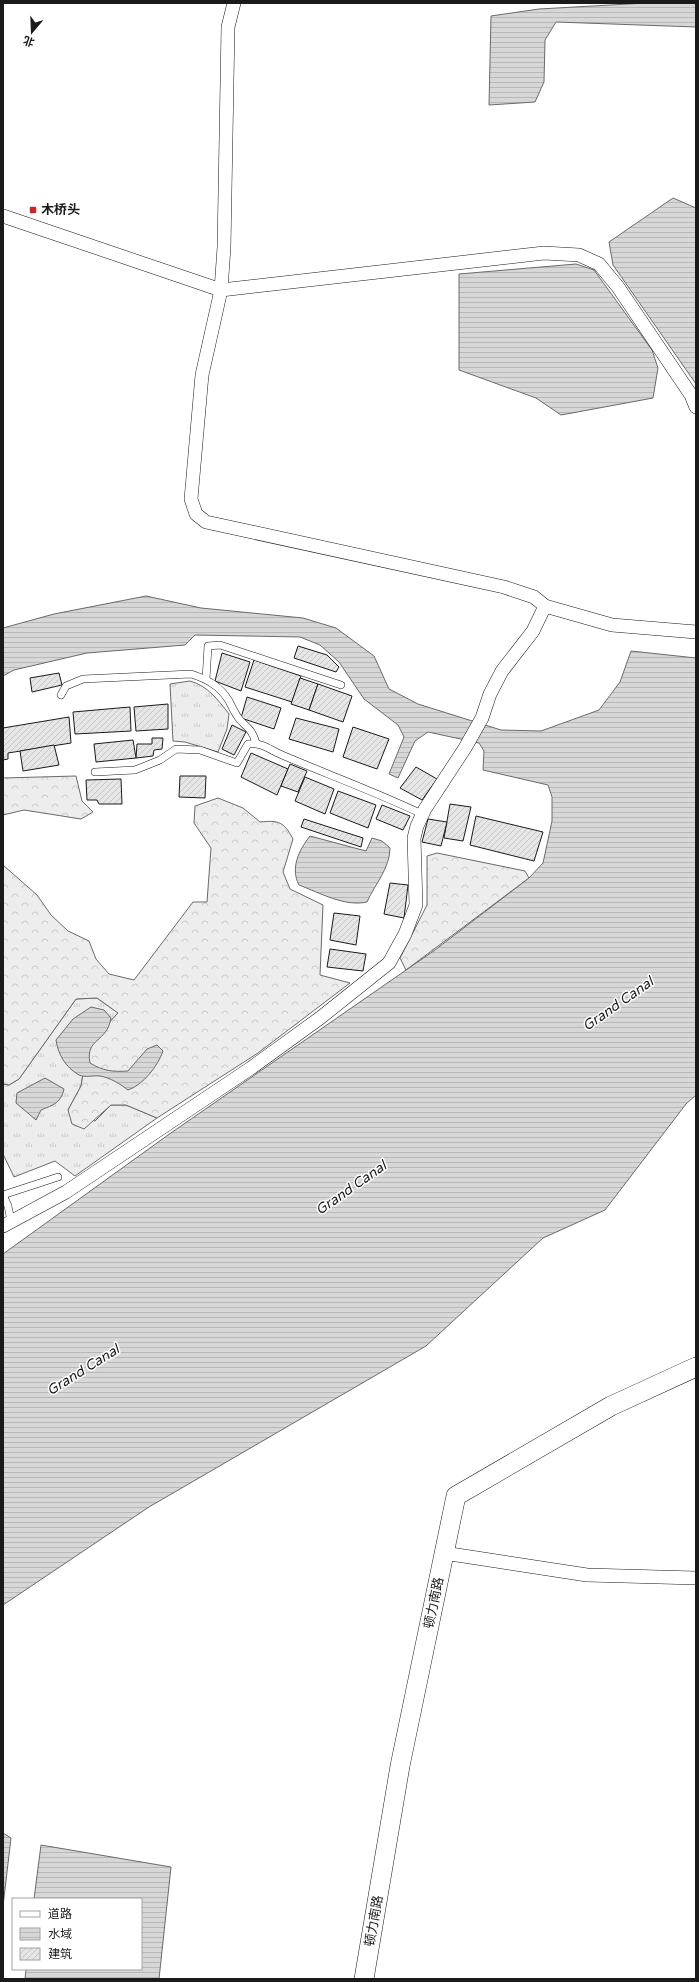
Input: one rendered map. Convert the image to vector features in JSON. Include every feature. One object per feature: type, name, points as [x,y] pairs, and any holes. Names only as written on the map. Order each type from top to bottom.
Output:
[{"type":"street","points":[[234,3],[228,27],[224,247],[221,290],[202,375],[191,499],[196,514],[206,522],[504,587],[534,597],[546,606],[612,625],[696,632]]},
{"type":"street","points":[[3,216],[221,290],[544,253],[579,255],[599,264],[618,287],[691,395],[696,407]]},
{"type":"street","points":[[7,1224],[66,1192],[251,1068],[320,1018],[389,963],[405,934],[416,905],[414,838],[422,814],[465,748],[482,718],[490,694],[502,671],[533,631],[546,606]]},
{"type":"street","name":"顿力南路","points":[[364,1979],[400,1766],[456,1496],[611,1406],[696,1367]]},
{"type":"street","points":[[444,1553],[587,1575],[696,1578]]},
{"type":"lane","points":[[206,679],[208,646],[220,645],[341,685]]},
{"type":"lane","points":[[61,695],[66,686],[83,679],[191,674],[206,679],[216,686],[228,699],[240,720],[253,731],[256,742]]},
{"type":"lane","points":[[95,772],[135,770],[160,760],[176,748],[200,750],[237,763],[248,744],[256,742],[280,755],[374,791],[422,814]]},
{"type":"lane","points":[[7,1224],[8,1206],[3,1195],[58,1177]]},
{"type":"green space","points":[[190,681],[207,690],[217,699],[229,714],[227,729],[218,752],[185,742],[173,741],[170,684]]},
{"type":"green space","points":[[76,776],[82,801],[93,812],[81,819],[24,810],[3,815],[3,778]]},
{"type":"green space","points":[[218,798],[243,808],[260,822],[272,821],[280,823],[287,829],[293,839],[283,872],[290,889],[323,905],[320,975],[350,983],[258,1053],[157,1118],[126,1105],[111,1105],[84,1129],[72,1124],[68,1110],[81,1086],[84,1068],[79,1055],[118,1013],[97,998],[76,999],[19,1079],[9,1085],[3,1084],[3,865],[37,895],[51,915],[68,931],[89,941],[96,959],[109,974],[134,980],[193,902],[207,902],[211,848],[194,823],[195,806]]},
{"type":"green space","points":[[437,853],[525,871],[529,878],[406,970],[400,958],[427,905],[427,856]]},
{"type":"green space","points":[[97,998],[118,1013],[79,1055],[84,1068],[81,1086],[68,1110],[95,1121],[111,1105],[126,1105],[157,1118],[75,1176],[55,1161],[14,1177],[3,1154],[3,1084],[9,1085],[19,1079],[76,999]]},
{"type":"water","points":[[646,3],[696,3],[696,27],[556,22],[545,40],[544,82],[535,102],[489,105],[491,16],[539,9]]},
{"type":"water","points":[[673,198],[696,208],[696,384],[613,265],[609,242]]},
{"type":"water","points":[[576,264],[594,270],[652,350],[658,368],[653,398],[561,415],[536,398],[459,370],[459,274]]},
{"type":"water","name":"Grand Canal","points":[[146,596],[201,608],[303,618],[336,628],[374,656],[389,689],[418,704],[501,730],[541,731],[599,710],[620,682],[631,651],[696,658],[696,1095],[686,1104],[605,1210],[543,1238],[426,1346],[149,1507],[3,1605],[3,1254],[168,1135],[435,950],[529,878],[543,863],[552,821],[552,797],[548,785],[483,770],[484,751],[479,743],[428,732],[415,741],[398,778],[389,774],[404,737],[398,725],[364,699],[339,662],[320,645],[300,637],[195,635],[185,645],[87,653],[14,670],[3,676],[3,628],[54,614]]},
{"type":"water","points":[[310,836],[366,851],[372,838],[382,841],[390,848],[388,862],[367,902],[350,903],[341,901],[299,885],[295,872],[297,859],[302,847]]},
{"type":"water","points":[[91,1007],[104,1010],[111,1018],[109,1026],[105,1032],[93,1044],[89,1055],[90,1063],[99,1068],[108,1070],[128,1071],[147,1049],[157,1045],[163,1051],[154,1069],[134,1088],[128,1090],[119,1083],[100,1076],[79,1075],[66,1064],[60,1055],[56,1040],[73,1019]]},
{"type":"water","points":[[45,1078],[64,1089],[63,1094],[53,1105],[41,1110],[36,1120],[16,1103],[17,1093]]},
{"type":"water","points":[[3,1833],[11,1838],[3,1906]]},
{"type":"water","points":[[41,1845],[171,1867],[159,1979],[25,1979],[26,1970],[142,1970],[142,1898],[34,1898]]},
{"type":"building","points":[[298,646],[327,655],[339,667],[336,672],[294,658]]},
{"type":"building","points":[[222,653],[250,662],[241,691],[215,681]]},
{"type":"building","points":[[254,660],[301,676],[292,702],[245,687]]},
{"type":"building","points":[[59,673],[62,685],[32,692],[30,678]]},
{"type":"building","points":[[300,678],[318,684],[309,710],[291,704]]},
{"type":"building","points":[[318,684],[352,696],[343,722],[309,710]]},
{"type":"building","points":[[247,697],[281,708],[274,729],[241,718]]},
{"type":"building","points":[[168,704],[168,729],[136,731],[134,707]]},
{"type":"building","points":[[130,707],[131,731],[75,734],[73,712]]},
{"type":"building","points":[[69,717],[71,743],[8,753],[8,759],[3,760],[3,728]]},
{"type":"building","points":[[296,718],[339,729],[333,752],[289,739]]},
{"type":"building","points":[[232,725],[246,732],[234,755],[222,749]]},
{"type":"building","points":[[353,727],[389,739],[377,769],[343,757]]},
{"type":"building","points":[[152,738],[163,738],[162,749],[154,750],[153,756],[136,758],[137,744],[152,744]]},
{"type":"building","points":[[133,740],[136,758],[96,762],[94,744]]},
{"type":"building","points":[[54,745],[59,765],[23,771],[20,751]]},
{"type":"building","points":[[251,753],[288,769],[277,795],[241,777]]},
{"type":"building","points":[[290,764],[307,771],[298,792],[281,786]]},
{"type":"building","points":[[416,767],[437,779],[422,800],[400,788]]},
{"type":"building","points":[[180,776],[206,776],[205,798],[179,797]]},
{"type":"building","points":[[305,777],[334,789],[325,814],[295,801]]},
{"type":"building","points":[[121,779],[122,804],[99,804],[97,800],[87,800],[86,780]]},
{"type":"building","points":[[338,791],[376,805],[368,828],[330,813]]},
{"type":"building","points":[[450,804],[471,807],[463,841],[444,838]]},
{"type":"building","points":[[382,805],[410,816],[403,830],[376,819]]},
{"type":"building","points":[[476,816],[543,832],[534,861],[470,845]]},
{"type":"building","points":[[304,819],[363,838],[361,847],[301,827]]},
{"type":"building","points":[[428,819],[447,822],[441,846],[422,842]]},
{"type":"building","points":[[390,883],[408,885],[404,918],[384,914]]},
{"type":"building","points":[[334,913],[360,916],[356,945],[330,940]]},
{"type":"building","points":[[330,949],[366,954],[363,971],[327,967]]},
{"type":"place","name":"木桥头","points":[[33,210]]}]
